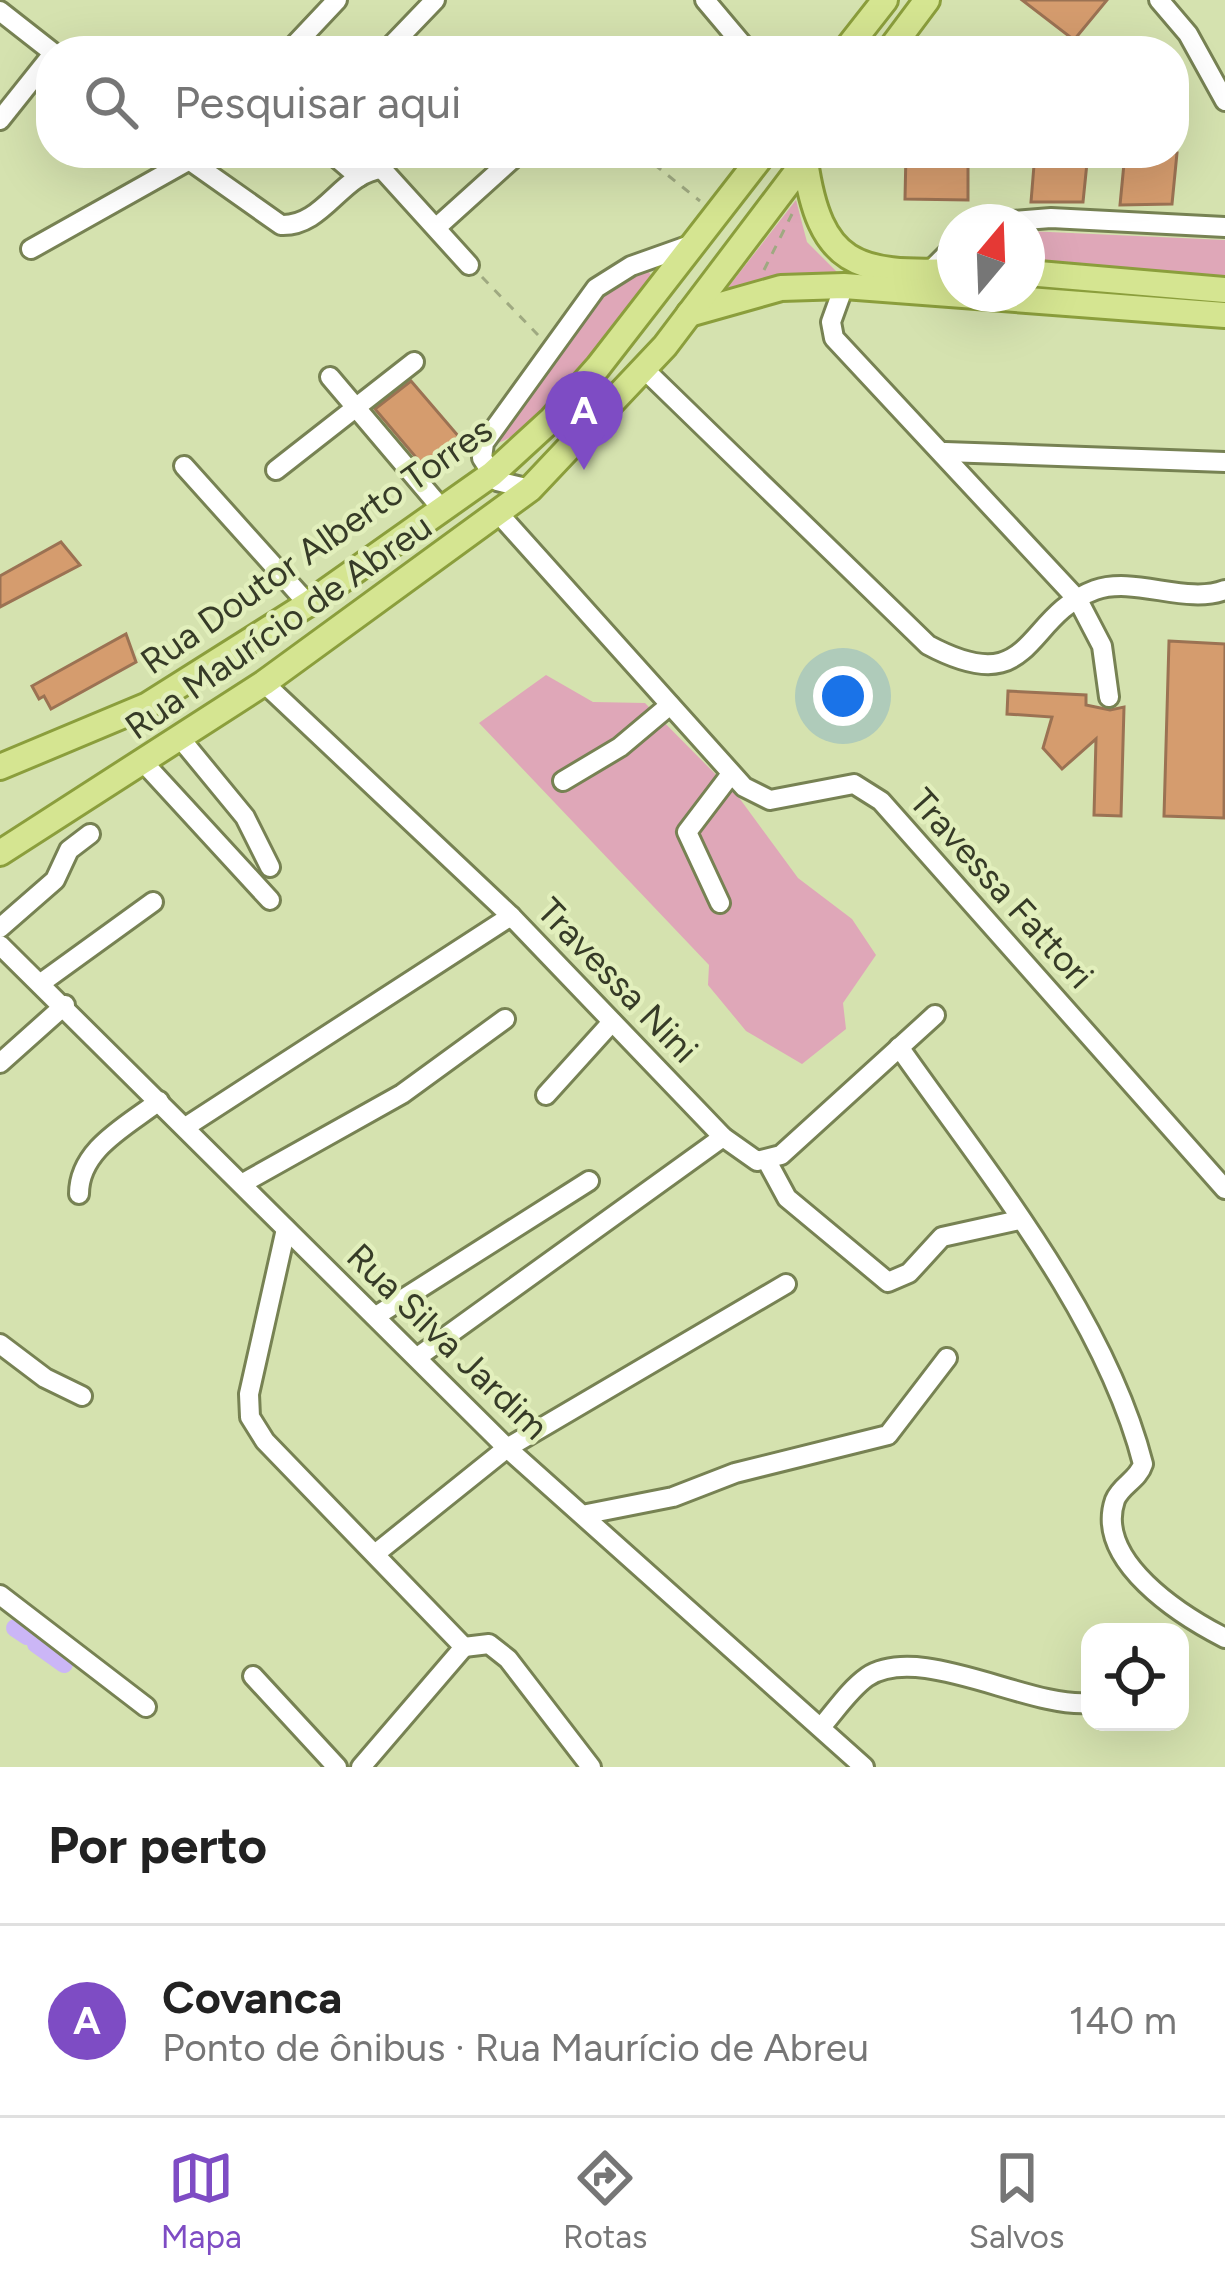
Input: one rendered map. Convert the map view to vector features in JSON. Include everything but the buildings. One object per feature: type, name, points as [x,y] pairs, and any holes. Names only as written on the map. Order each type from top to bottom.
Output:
[{"type":"main road","points":[[857,36],[885,0]]},
{"type":"main road","points":[[900,36],[927,0]]},
{"type":"main road","name":"Rua Doutor Alberto Torres","points":[[0,767],[148,705],[308,604],[492,474],[552,419],[752,168]]},
{"type":"main road","name":"Rua Maurício de Abreu","points":[[0,853],[264,683],[530,489],[644,369],[800,168]]},
{"type":"main road","points":[[810,168],[817,222],[830,244],[877,267],[937,272]]},
{"type":"main road","points":[[1045,275],[1225,290]]},
{"type":"main road","points":[[687,315],[752,293],[844,286],[1225,315]]},
{"type":"street","points":[[303,36],[337,0]]},
{"type":"street","points":[[400,36],[435,0]]},
{"type":"street","points":[[704,0],[735,36]]},
{"type":"street","points":[[1159,0],[1188,34],[1225,101]]},
{"type":"street","points":[[0,11],[36,41]]},
{"type":"street","points":[[0,120],[36,73]]},
{"type":"street","points":[[31,249],[169,168]]},
{"type":"street","points":[[204,168],[271,223],[305,221],[359,177],[375,169],[390,172],[469,265]]},
{"type":"street","points":[[349,168],[359,177]]},
{"type":"street","points":[[437,227],[502,168]]},
{"type":"street","points":[[1045,218],[1225,227]]},
{"type":"street","points":[[530,489],[505,485],[492,474],[482,458],[484,442],[596,288],[613,275],[693,244]]},
{"type":"street","points":[[929,272],[937,264]]},
{"type":"street","points":[[844,286],[831,322],[834,338],[1078,600],[1102,646],[1109,697]]},
{"type":"street","points":[[276,470],[414,362]]},
{"type":"street","points":[[644,369],[928,644],[968,664],[1001,662],[1025,649],[1078,600],[1099,589],[1225,590]]},
{"type":"street","points":[[330,377],[442,509]]},
{"type":"street","points":[[945,452],[1225,462]]},
{"type":"street","points":[[184,466],[308,604]]},
{"type":"street","name":"Travessa Fattori","points":[[499,514],[731,774],[770,800],[843,784],[867,789],[1008,939],[1225,1189]]},
{"type":"street","name":"Travessa Nini","points":[[264,683],[511,916],[723,1137],[767,1161]]},
{"type":"street","points":[[563,781],[620,747],[670,705]]},
{"type":"street","points":[[180,738],[245,817],[270,867]]},
{"type":"street","points":[[144,764],[270,899]]},
{"type":"street","points":[[720,903],[687,832],[731,774]]},
{"type":"street","points":[[0,928],[55,880],[69,850],[90,834]]},
{"type":"street","points":[[41,983],[153,902]]},
{"type":"street","points":[[187,1126],[511,916]]},
{"type":"street","name":"Rua Silva Jardim","points":[[0,945],[507,1448],[562,1499],[587,1514],[864,1767]]},
{"type":"street","points":[[0,1063],[65,1005]]},
{"type":"street","points":[[934,1015],[767,1161],[787,1198],[888,1282],[908,1273],[942,1237],[1019,1220]]},
{"type":"street","points":[[243,1184],[402,1094],[505,1019]]},
{"type":"street","points":[[546,1095],[613,1022]]},
{"type":"street","points":[[899,1047],[1019,1220],[1109,1374],[1140,1454],[1140,1473],[1120,1492],[1113,1514],[1125,1554],[1165,1600],[1225,1638]]},
{"type":"street","points":[[79,1194],[79,1175],[87,1158],[160,1102]]},
{"type":"street","points":[[418,1356],[723,1137]]},
{"type":"street","points":[[376,1316],[589,1181]]},
{"type":"street","points":[[286,1229],[249,1394],[250,1417],[265,1441],[464,1648]]},
{"type":"street","points":[[375,1555],[507,1448],[786,1284]]},
{"type":"street","points":[[0,1344],[45,1378],[82,1396]]},
{"type":"street","points":[[587,1514],[674,1497],[735,1473],[888,1436],[947,1358]]},
{"type":"street","points":[[0,1594],[146,1707]]},
{"type":"street","points":[[361,1767],[464,1648],[489,1644],[508,1659],[591,1767]]},
{"type":"street","points":[[822,1726],[866,1678],[880,1671],[942,1671],[1057,1702],[1081,1702]]},
{"type":"street","points":[[253,1676],[337,1767]]},
{"type":"path","points":[[659,168],[700,201]]},
{"type":"path","points":[[752,293],[800,199]]},
{"type":"path","points":[[469,265],[551,349]]},
{"type":"shaded area","points":[[796,200],[807,242],[840,275],[799,274],[726,290]]},
{"type":"shaded area","points":[[1045,232],[1225,240],[1225,280],[1045,267]]},
{"type":"shaded area","points":[[647,269],[654,280],[579,372],[535,419],[495,444],[603,293]]},
{"type":"shaded area","points":[[546,675],[593,702],[645,703],[740,799],[798,878],[852,919],[876,955],[843,1003],[846,1029],[802,1064],[746,1031],[708,985],[709,965],[479,723]]},
{"type":"waterway","points":[[15,1628],[27,1636]]},
{"type":"waterway","points":[[36,1644],[64,1664]]},
{"type":"place","name":"Covanca","points":[[584,470]]}]
